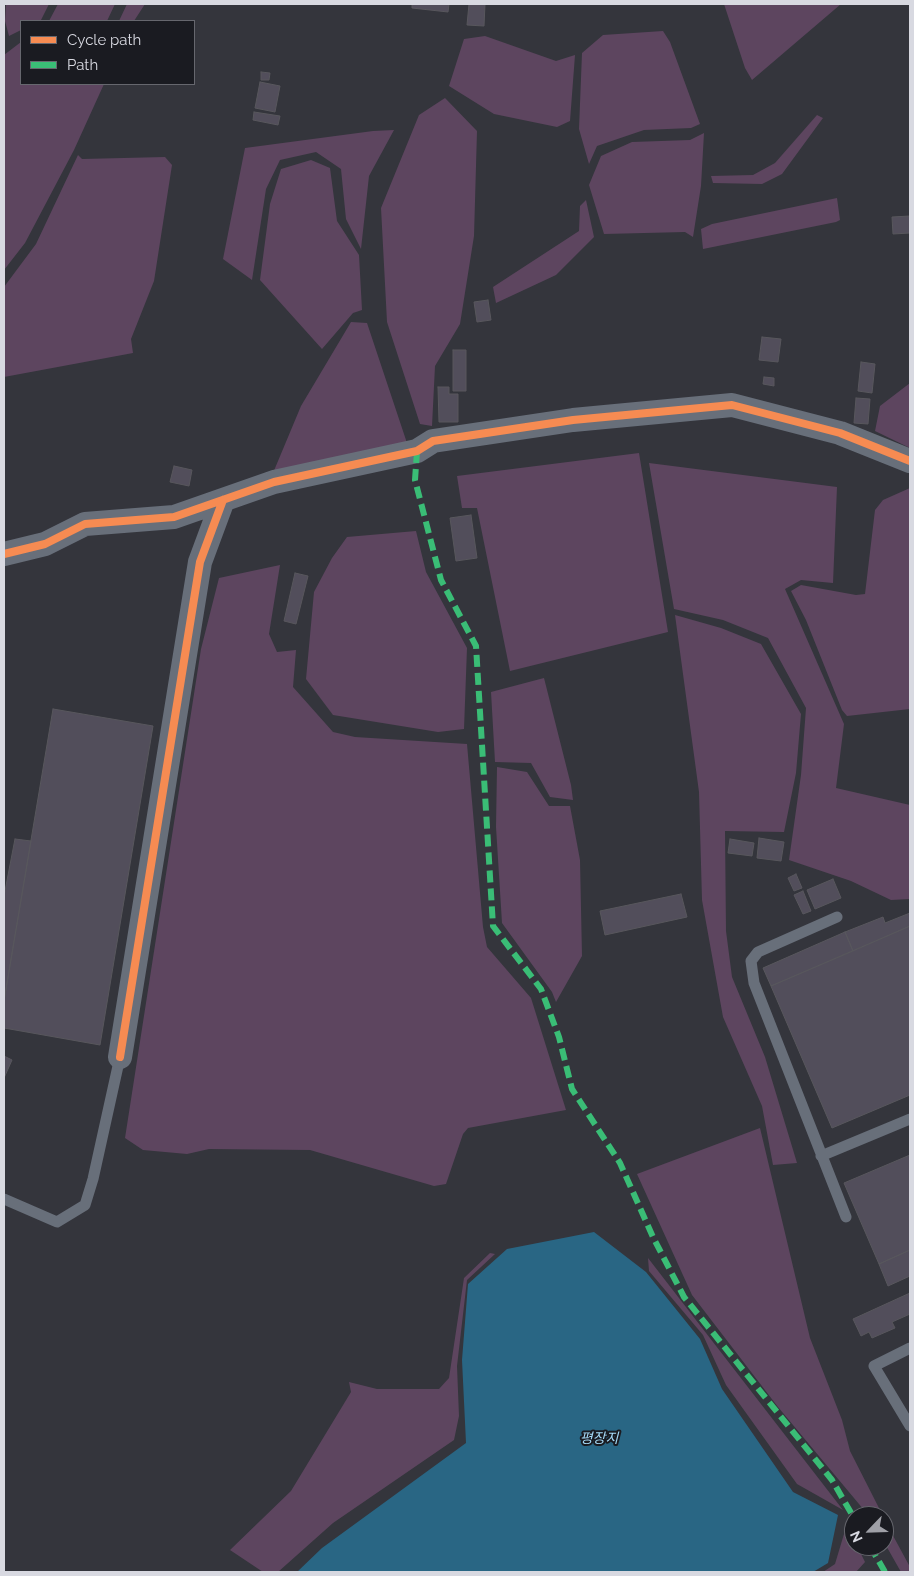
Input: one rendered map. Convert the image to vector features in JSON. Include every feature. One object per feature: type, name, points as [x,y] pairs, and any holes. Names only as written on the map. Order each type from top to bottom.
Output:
[{"type":"street","points":[[4,554],[45,544],[85,524],[174,517],[274,482],[418,451],[433,441],[573,420],[732,405],[840,433],[910,461]]},
{"type":"street","points":[[120,1057],[200,562],[223,500]]},
{"type":"lane","points":[[837,917],[758,952],[751,961],[754,983],[846,1217]]},
{"type":"lane","points":[[4,1199],[56,1222],[85,1205],[93,1179],[120,1057]]},
{"type":"lane","points":[[821,1156],[910,1119]]},
{"type":"lane","points":[[910,1348],[874,1366],[910,1426]]},
{"type":"shaded area","points":[[6,4],[49,4],[41,20],[20,20],[20,30],[9,36],[5,21]]},
{"type":"shaded area","points":[[58,4],[115,4],[107,20],[50,20]]},
{"type":"shaded area","points":[[127,4],[145,4],[135,20],[119,20]]},
{"type":"shaded area","points":[[724,4],[841,4],[752,80],[745,68]]},
{"type":"shaded area","points":[[663,31],[670,42],[700,124],[691,128],[644,130],[597,146],[589,164],[579,129],[582,53],[603,35]]},
{"type":"shaded area","points":[[485,36],[556,61],[575,55],[570,121],[557,127],[494,114],[449,86],[464,39]]},
{"type":"shaded area","points":[[20,43],[20,85],[104,85],[74,150],[25,243],[4,270],[4,55]]},
{"type":"shaded area","points":[[445,98],[477,131],[474,236],[460,324],[435,366],[432,426],[420,424],[387,322],[381,208],[419,115]]},
{"type":"shaded area","points":[[817,115],[823,118],[782,174],[762,184],[713,183],[711,176],[753,175],[775,163]]},
{"type":"shaded area","points":[[394,130],[369,176],[361,249],[346,219],[341,169],[316,152],[280,160],[266,189],[252,280],[223,259],[245,148],[373,131]]},
{"type":"shaded area","points":[[704,133],[701,186],[693,237],[685,232],[604,234],[589,185],[601,156],[632,142],[690,140]]},
{"type":"shaded area","points":[[78,155],[82,159],[165,157],[172,165],[154,281],[131,339],[133,353],[4,377],[4,287],[36,244]]},
{"type":"shaded area","points":[[311,160],[330,168],[337,221],[359,255],[362,310],[353,313],[322,349],[260,280],[270,204],[281,169]]},
{"type":"shaded area","points":[[837,198],[840,220],[836,222],[703,249],[701,229],[712,224]]},
{"type":"shaded area","points":[[586,200],[594,237],[556,275],[496,303],[493,287],[579,231],[580,206]]},
{"type":"shaded area","points":[[351,322],[367,323],[407,443],[273,473],[301,406]]},
{"type":"shaded area","points":[[910,383],[910,448],[875,431],[880,406]]},
{"type":"shaded area","points":[[639,453],[668,632],[510,671],[477,508],[462,508],[457,476]]},
{"type":"shaded area","points":[[649,463],[837,487],[833,583],[801,580],[785,589],[844,724],[836,788],[910,805],[910,899],[891,900],[851,881],[789,860],[801,775],[806,708],[768,638],[723,620],[674,609]]},
{"type":"shaded area","points":[[910,488],[910,709],[847,716],[842,710],[806,620],[791,591],[801,585],[856,595],[865,594],[875,510],[883,500]]},
{"type":"shaded area","points":[[416,531],[426,572],[467,648],[464,729],[438,732],[333,715],[306,679],[314,592],[332,558],[347,537]]},
{"type":"shaded area","points":[[280,565],[269,634],[277,652],[296,650],[293,687],[333,732],[355,737],[467,744],[483,927],[487,947],[531,998],[566,1110],[468,1128],[463,1134],[446,1184],[434,1186],[310,1150],[209,1149],[187,1154],[143,1150],[125,1138],[201,649],[219,578]]},
{"type":"shaded area","points":[[675,615],[721,628],[761,644],[801,714],[796,773],[784,832],[725,831],[726,931],[732,977],[765,1057],[797,1163],[773,1165],[762,1106],[723,1017],[702,900],[699,792]]},
{"type":"shaded area","points":[[544,678],[571,785],[573,800],[550,797],[531,763],[495,762],[491,692]]},
{"type":"shaded area","points":[[497,767],[527,772],[549,806],[570,806],[580,860],[582,956],[556,1002],[552,992],[502,923],[496,827]]},
{"type":"shaded area","points":[[760,1128],[810,1338],[842,1420],[850,1451],[878,1506],[861,1506],[778,1407],[692,1295],[637,1174]]},
{"type":"shaded area","points":[[490,1253],[495,1254],[467,1280],[457,1366],[459,1416],[454,1440],[333,1523],[278,1572],[263,1572],[230,1550],[291,1491],[351,1392],[349,1382],[377,1389],[439,1389],[449,1378],[464,1278]]},
{"type":"shaded area","points":[[648,1258],[843,1510],[797,1484],[726,1385],[703,1335],[649,1271]]},
{"type":"shaded area","points":[[844,1534],[844,1556],[862,1556],[865,1562],[856,1572],[823,1572],[835,1564]]},
{"type":"shaded area","points":[[894,1537],[910,1567],[910,1572],[901,1572],[892,1556],[894,1556]]},
{"type":"water","name":"평장지","points":[[594,1232],[646,1272],[700,1339],[722,1389],[793,1492],[838,1515],[828,1563],[813,1572],[297,1572],[322,1548],[466,1443],[462,1360],[468,1284],[507,1249]]},
{"type":"building","points":[[412,4],[449,4],[448,12],[412,8]]},
{"type":"building","points":[[469,4],[485,4],[484,26],[467,25]]},
{"type":"building","points":[[261,72],[270,73],[269,80],[261,80]]},
{"type":"building","points":[[260,82],[280,86],[275,112],[255,108]]},
{"type":"building","points":[[254,112],[280,116],[278,125],[253,120]]},
{"type":"building","points":[[910,216],[910,233],[893,234],[892,217]]},
{"type":"building","points":[[488,300],[491,320],[477,322],[474,302]]},
{"type":"building","points":[[762,337],[781,339],[778,362],[759,360]]},
{"type":"building","points":[[453,350],[466,350],[466,391],[453,391]]},
{"type":"building","points":[[861,362],[875,364],[872,393],[858,391]]},
{"type":"building","points":[[764,377],[774,378],[774,386],[763,384]]},
{"type":"building","points":[[438,387],[449,387],[449,394],[458,394],[458,422],[439,422]]},
{"type":"building","points":[[856,398],[870,399],[868,424],[854,423]]},
{"type":"building","points":[[174,466],[192,470],[189,486],[170,482]]},
{"type":"building","points":[[471,515],[477,558],[456,561],[450,518]]},
{"type":"building","points":[[295,573],[308,576],[296,624],[284,621]]},
{"type":"building","points":[[53,709],[153,726],[100,1045],[4,1028],[4,1001]]},
{"type":"building","points":[[759,838],[784,842],[781,861],[757,858]]},
{"type":"building","points":[[15,839],[31,841],[4,1001],[4,896]]},
{"type":"building","points":[[730,839],[754,843],[752,856],[728,853]]},
{"type":"building","points":[[796,874],[802,888],[794,891],[788,878]]},
{"type":"building","points":[[833,879],[841,898],[815,909],[807,890]]},
{"type":"building","points":[[803,891],[811,911],[803,914],[794,895]]},
{"type":"building","points":[[681,894],[687,917],[605,935],[600,911]]},
{"type":"building","points":[[910,913],[910,926],[853,951],[845,932],[883,917],[885,923]]},
{"type":"building","points":[[910,926],[910,1095],[832,1128],[771,986]]},
{"type":"building","points":[[845,932],[853,951],[771,986],[763,968]]},
{"type":"building","points":[[4,1056],[12,1060],[4,1078]]},
{"type":"building","points":[[910,1155],[910,1250],[879,1264],[844,1183]]},
{"type":"building","points":[[910,1250],[910,1276],[888,1286],[879,1264]]},
{"type":"building","points":[[910,1293],[910,1314],[892,1322],[895,1328],[872,1338],[869,1332],[861,1336],[853,1319]]},
{"type":"marked path","points":[[417,451],[415,480],[441,580],[476,646],[493,926],[541,989],[559,1037],[572,1089],[620,1163],[653,1237],[684,1297],[832,1480],[847,1506]]},
{"type":"marked path","points":[[876,1556],[885,1572]]},
{"type":"cycle path","points":[[4,554],[45,544],[85,524],[174,517],[274,482],[417,451],[433,441],[573,420],[732,405],[840,433],[910,461]]},
{"type":"cycle path","points":[[120,1057],[200,562],[223,500]]}]
